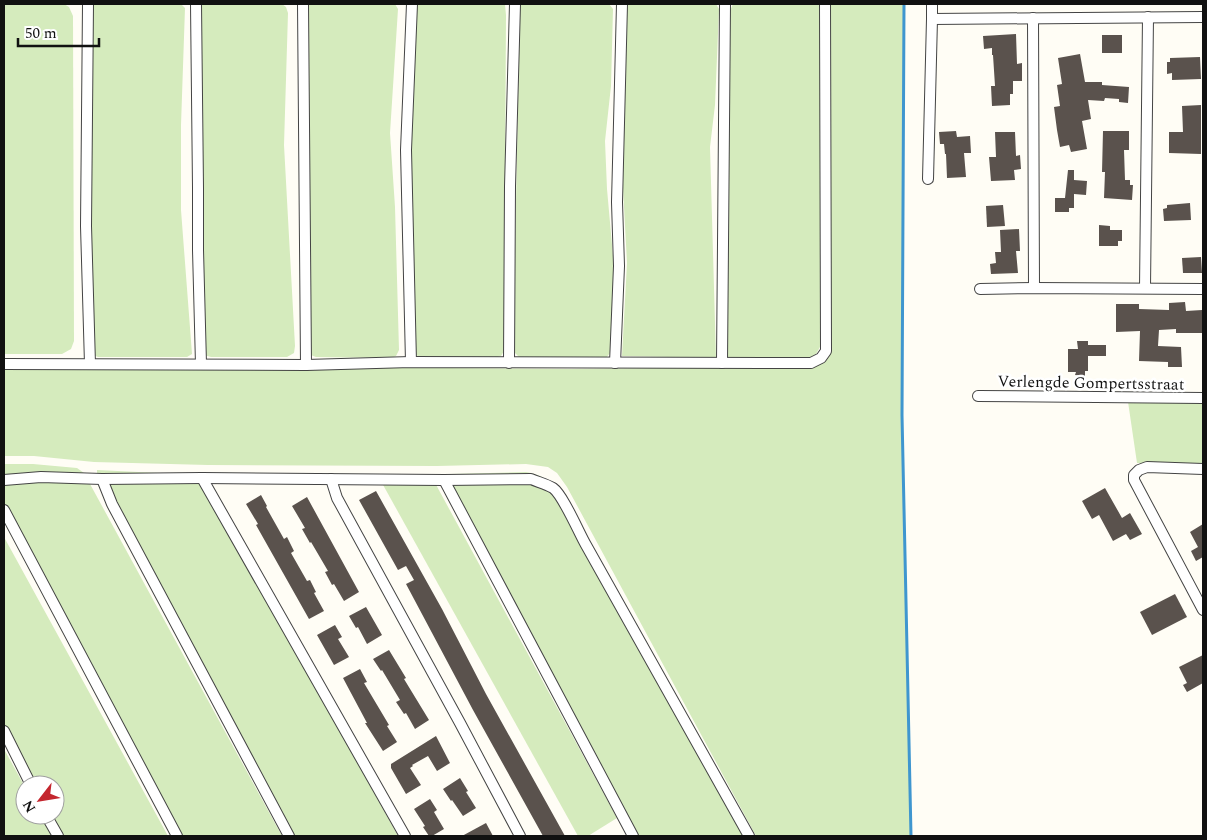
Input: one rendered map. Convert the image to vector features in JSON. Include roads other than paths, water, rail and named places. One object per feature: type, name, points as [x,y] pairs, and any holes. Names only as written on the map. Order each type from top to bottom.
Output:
[{"type":"street","points":[[88,4],[86,226],[90,364]]},
{"type":"street","points":[[196,4],[201,364]]},
{"type":"street","points":[[303,4],[306,365]]},
{"type":"street","points":[[411,362],[406,150],[412,4]]},
{"type":"street","points":[[509,363],[510,186],[515,4]]},
{"type":"street","points":[[615,363],[619,266],[617,202],[622,4]]},
{"type":"street","points":[[722,363],[725,4]]},
{"type":"street","points":[[4,364],[811,363],[821,358],[826,351],[825,4]]},
{"type":"street","points":[[928,179],[932,4]]},
{"type":"street","points":[[1145,288],[1148,17]]},
{"type":"street","points":[[932,19],[1203,17]]},
{"type":"street","points":[[1033,18],[1034,288]]},
{"type":"street","points":[[980,289],[1203,289]]},
{"type":"street","name":"Verlengde Gompertsstraat","points":[[978,396],[1203,398]]},
{"type":"street","points":[[1203,469],[1147,467],[1139,470],[1134,475],[1134,480],[1203,610]]},
{"type":"street","points":[[4,480],[41,476],[102,479],[531,479],[545,484],[554,489],[563,501],[749,836]]},
{"type":"street","points":[[202,478],[405,836]]},
{"type":"street","points":[[102,479],[112,504],[289,836]]},
{"type":"street","points":[[330,479],[337,498],[520,836]]},
{"type":"street","points":[[444,480],[633,836]]},
{"type":"street","points":[[4,510],[177,836]]},
{"type":"street","points":[[4,731],[26,775]]},
{"type":"street","points":[[52,825],[58,836]]},
{"type":"waterway","points":[[904,4],[902,415],[911,836]]}]
